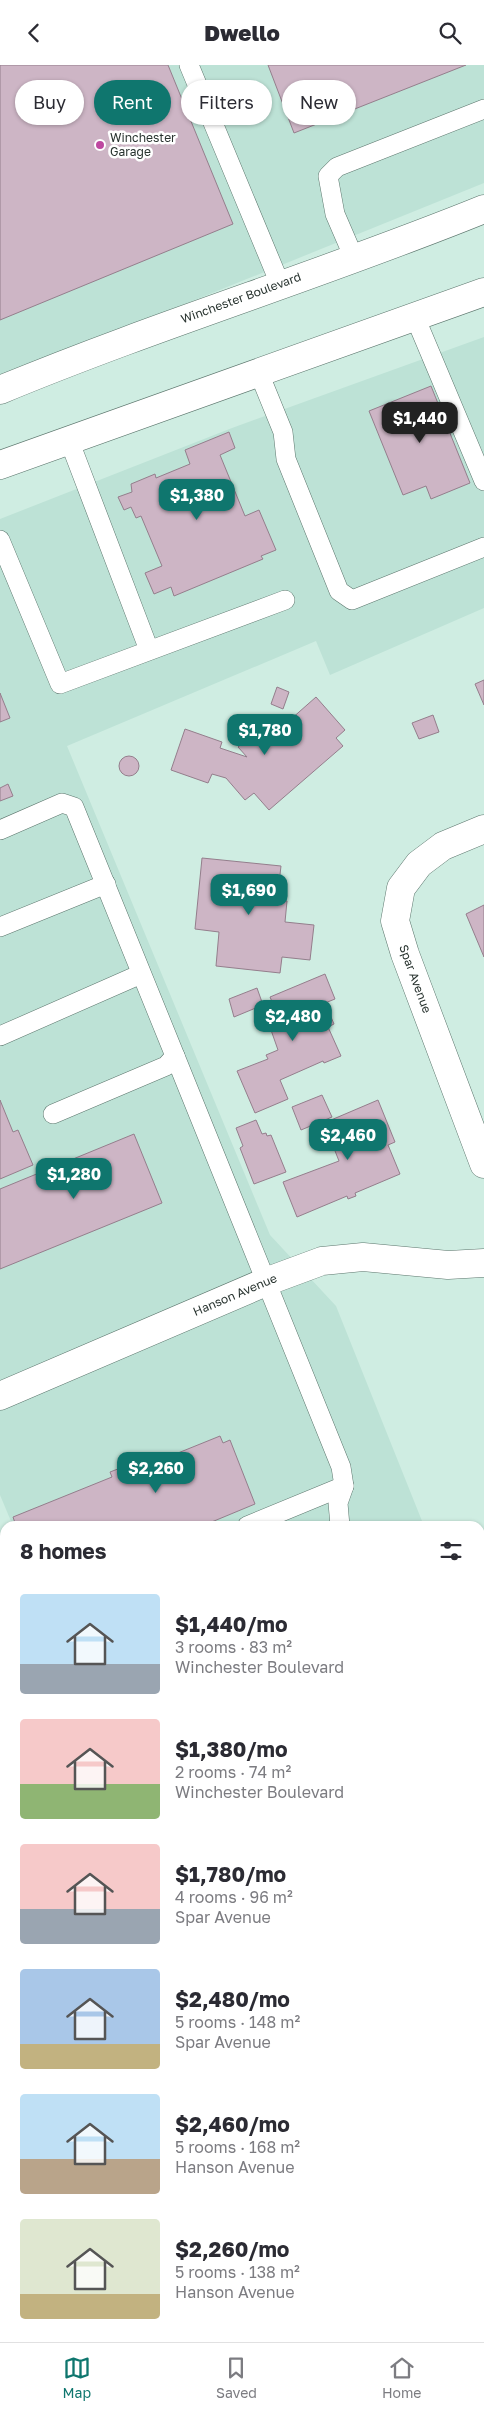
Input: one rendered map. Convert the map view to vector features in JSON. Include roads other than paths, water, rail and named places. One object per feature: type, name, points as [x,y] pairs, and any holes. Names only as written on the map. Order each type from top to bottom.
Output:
[{"type":"main road","name":"Winchester Boulevard","points":[[0,390],[103,348],[484,209]]},
{"type":"main road","points":[[0,465],[415,317],[483,295]]},
{"type":"main road","name":"Spar Avenue","points":[[484,829],[444,846],[419,864],[401,888],[395,921],[405,954],[484,1164]]},
{"type":"main road","name":"Hanson Avenue","points":[[0,1396],[268,1281],[322,1261],[363,1257],[448,1265],[484,1263]]},
{"type":"lane","points":[[189,65],[280,284]]},
{"type":"lane","points":[[354,258],[335,214],[328,176],[337,167],[484,109]]},
{"type":"lane","points":[[415,317],[484,481]]},
{"type":"lane","points":[[259,373],[283,432],[286,459],[339,591],[352,600],[484,547]]},
{"type":"lane","points":[[69,440],[149,650]]},
{"type":"lane","points":[[0,539],[60,684],[285,599]]},
{"type":"lane","points":[[0,830],[62,803],[74,807],[268,1281],[341,1467],[344,1486],[338,1503],[340,1521]]},
{"type":"lane","points":[[0,927],[106,884]]},
{"type":"lane","points":[[0,1036],[142,974]]},
{"type":"lane","points":[[53,1114],[166,1066],[176,1056]]},
{"type":"lane","points":[[258,1521],[344,1486]]},
{"type":"place","name":"Winchester Garage","points":[[100,145]]}]
